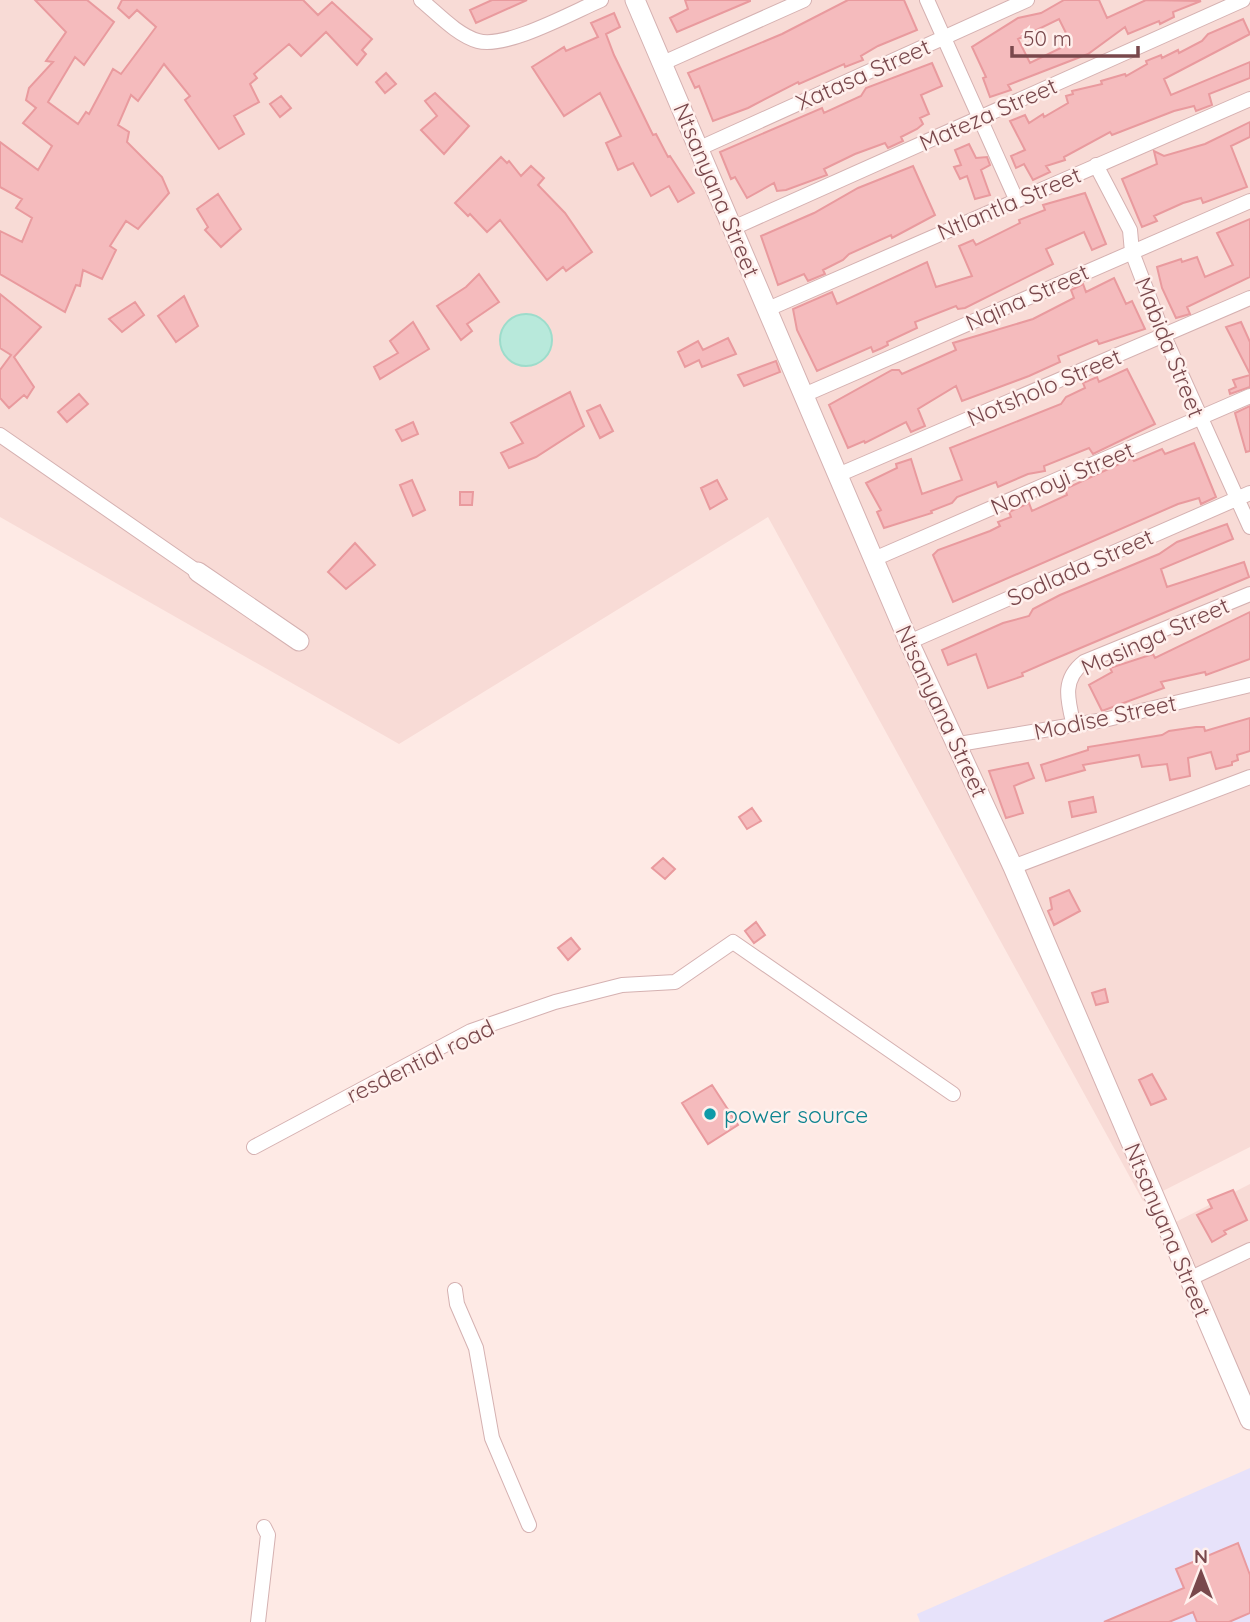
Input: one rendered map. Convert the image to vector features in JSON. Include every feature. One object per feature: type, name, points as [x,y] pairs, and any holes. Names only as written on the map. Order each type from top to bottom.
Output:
[{"type":"street","points":[[421,0],[463,33],[482,42],[509,38],[601,0]]},
{"type":"street","name":"Ntsanyana Street","points":[[635,0],[909,642],[959,744],[1013,867],[1250,1420]]},
{"type":"street","points":[[663,63],[804,0]]},
{"type":"street","points":[[927,0],[1016,199]]},
{"type":"street","name":"Xatasa Street","points":[[700,148],[1027,0]]},
{"type":"street","name":"Mateza Street","points":[[733,228],[1243,0]]},
{"type":"street","name":"Ntlantla Street","points":[[768,309],[1250,99]]},
{"type":"street","name":"Mabida Street","points":[[1097,165],[1130,230],[1132,252],[1199,418],[1243,496],[1250,527]]},
{"type":"street","name":"Nqina Street","points":[[804,395],[1250,201]]},
{"type":"street","name":"Notsholo Street","points":[[838,475],[1250,298]]},
{"type":"street","name":"Nomoyi Street","points":[[874,559],[1250,397]]},
{"type":"street","points":[[0,435],[299,641]]},
{"type":"street","name":"Sodlada Street","points":[[909,642],[1243,496]]},
{"type":"street","name":"Masinga Street","points":[[1074,726],[1067,686],[1072,674],[1084,662],[1250,594]]},
{"type":"street","name":"Modise Street","points":[[959,744],[1074,726],[1250,685]]},
{"type":"street","points":[[1013,867],[1250,777]]},
{"type":"street","name":"resdential road","points":[[254,1147],[471,1031],[555,1002],[622,985],[676,982],[733,942],[953,1094]]},
{"type":"street","points":[[1189,1279],[1250,1250]]},
{"type":"street","points":[[455,1290],[457,1304],[476,1348],[492,1438],[529,1525]]},
{"type":"street","points":[[258,1622],[268,1535],[264,1527]]},
{"type":"shaded area","points":[[0,0],[1250,0],[1250,1147],[1143,1201],[768,517],[399,744],[0,517]]},
{"type":"shaded area","points":[[1250,1184],[1250,1421],[1166,1227]]},
{"type":"shaded area","points":[[1250,1468],[1250,1622],[920,1622],[917,1614]]},
{"type":"water","points":[[526,314],[536,316],[544,322],[550,330],[550,350],[544,358],[536,364],[526,366],[516,364],[508,358],[502,350],[500,340],[502,330],[508,322],[516,316]]},
{"type":"building","points":[[35,0],[87,0],[114,22],[84,65],[75,57],[48,102],[78,124],[86,112],[89,114],[113,69],[121,74],[156,27],[137,10],[129,18],[118,8],[122,0],[303,0],[318,15],[332,2],[372,39],[362,50],[366,54],[357,65],[326,32],[301,56],[289,44],[254,74],[257,78],[250,84],[259,102],[234,116],[244,134],[219,149],[185,100],[190,96],[164,64],[138,101],[131,95],[118,125],[129,132],[127,142],[162,177],[169,193],[138,229],[126,221],[110,246],[116,250],[102,279],[83,270],[80,286],[76,285],[65,312],[0,274],[0,231],[22,242],[32,218],[16,208],[22,199],[0,187],[0,142],[38,170],[52,146],[23,123],[36,108],[26,100],[29,88],[53,62],[46,61],[66,32]]},
{"type":"building","points":[[492,0],[527,0],[476,23],[470,10]]},
{"type":"building","points":[[685,0],[750,1],[677,32],[670,18],[688,9]]},
{"type":"building","points":[[848,0],[904,0],[917,30],[878,46],[861,56],[863,60],[845,67],[844,64],[799,84],[798,82],[748,108],[713,121],[699,86],[695,88],[688,73],[782,34]]},
{"type":"building","points":[[1064,0],[1099,0],[1107,18],[1146,0],[1201,1],[1173,12],[1174,17],[1160,24],[1159,21],[1128,34],[1125,27],[1088,54],[1008,85],[1011,90],[990,97],[983,78],[986,77],[972,47],[1018,18],[1041,13]],"holes":[[[1059,19],[1071,43],[1030,63],[1018,39]]]},
{"type":"building","points":[[614,13],[620,27],[606,34],[614,55],[653,135],[656,134],[668,157],[670,156],[694,193],[678,202],[669,186],[651,196],[633,163],[618,170],[606,143],[621,136],[600,93],[564,116],[532,67],[564,47],[566,51],[598,37],[591,23]]},
{"type":"building","points":[[1243,19],[1250,34],[1164,79],[1171,95],[1250,62],[1250,78],[1209,94],[1212,105],[1196,111],[1194,106],[1174,111],[1112,135],[1110,132],[1064,157],[1065,160],[1046,166],[1050,172],[1033,180],[1024,164],[1016,168],[1011,156],[1025,150],[1010,121],[1025,115],[1029,123],[1043,114],[1044,117],[1068,103],[1066,96],[1073,94],[1072,91],[1102,84],[1101,81],[1125,74],[1126,76],[1147,64],[1146,61],[1161,55],[1162,58],[1178,50],[1179,53],[1202,41],[1208,34]]},
{"type":"building","points":[[932,63],[942,86],[921,95],[929,114],[920,118],[923,124],[917,129],[901,137],[903,141],[888,148],[885,143],[855,154],[824,169],[827,175],[786,190],[777,191],[774,183],[747,198],[735,177],[731,179],[720,152],[822,108],[824,113],[861,96],[866,88]]},
{"type":"building","points":[[386,73],[396,84],[385,93],[376,82]]},
{"type":"building","points":[[435,93],[469,126],[444,154],[421,130],[437,116],[425,101]]},
{"type":"building","points":[[281,96],[291,108],[280,117],[270,104]]},
{"type":"building","points":[[1250,122],[1250,137],[1231,146],[1247,187],[1203,203],[1201,198],[1183,203],[1154,216],[1157,221],[1142,227],[1122,179],[1157,164],[1154,151],[1164,156],[1205,144]]},
{"type":"building","points":[[969,144],[976,158],[987,157],[990,165],[981,170],[990,195],[975,199],[967,176],[960,179],[954,167],[961,165],[955,150]]},
{"type":"building","points":[[501,157],[507,163],[509,161],[521,176],[531,166],[544,178],[538,185],[565,213],[592,252],[566,271],[563,267],[547,280],[500,220],[487,232],[455,203]]},
{"type":"building","points":[[913,166],[935,215],[892,238],[891,235],[849,254],[823,270],[825,274],[808,281],[804,274],[778,285],[761,236],[814,213],[858,188]]},
{"type":"building","points":[[1085,193],[1106,244],[1092,250],[1084,232],[1046,249],[1053,264],[965,308],[958,309],[956,306],[915,322],[917,328],[887,342],[888,345],[882,348],[873,352],[871,347],[817,371],[797,330],[793,309],[832,292],[837,304],[927,262],[936,287],[972,276],[959,246],[973,240],[976,245],[1020,223],[1019,220],[1045,210],[1043,205]]},
{"type":"building","points":[[218,194],[241,229],[221,247],[205,230],[208,227],[197,209]]},
{"type":"building","points":[[1250,219],[1250,277],[1187,307],[1190,314],[1176,318],[1162,288],[1157,267],[1197,257],[1205,277],[1233,265],[1217,233]]},
{"type":"building","points":[[479,274],[499,302],[467,324],[472,331],[461,340],[437,306],[466,287]]},
{"type":"building","points":[[1114,278],[1126,304],[1132,301],[1145,329],[1099,344],[1097,340],[1058,356],[1060,362],[962,401],[956,386],[918,409],[925,426],[911,432],[906,422],[865,443],[864,441],[848,448],[829,405],[892,370],[899,370],[902,374],[956,350],[953,343],[1033,319],[1074,298],[1071,290],[1083,284],[1086,292]]},
{"type":"building","points":[[0,294],[41,327],[14,357],[34,387],[27,398],[24,395],[9,408],[0,398],[0,370],[11,355],[0,348]]},
{"type":"building","points":[[184,296],[198,326],[176,342],[158,316]]},
{"type":"building","points":[[135,302],[144,315],[122,332],[109,319]]},
{"type":"building","points":[[413,322],[429,349],[380,379],[374,367],[398,353],[390,341]]},
{"type":"building","points":[[1241,322],[1250,342],[1250,374],[1226,327]]},
{"type":"building","points":[[728,338],[736,354],[702,367],[699,360],[685,367],[678,352],[698,341],[703,350]]},
{"type":"building","points":[[776,361],[780,372],[744,386],[738,375]]},
{"type":"building","points":[[1127,369],[1155,424],[1093,454],[1089,448],[1044,466],[1045,471],[1028,474],[998,487],[996,482],[957,497],[952,503],[931,511],[932,513],[884,528],[877,512],[881,510],[866,483],[897,468],[896,464],[911,459],[922,494],[962,480],[950,448],[1061,404],[1066,397],[1085,388],[1083,383],[1097,377],[1099,382]]},
{"type":"building","points":[[1250,375],[1250,387],[1230,394],[1229,390],[1236,387],[1233,380]]},
{"type":"building","points":[[570,392],[584,426],[536,457],[509,468],[501,453],[523,443],[511,423]]},
{"type":"building","points":[[79,394],[88,404],[67,422],[58,412]]},
{"type":"building","points":[[600,405],[613,431],[600,438],[587,411]]},
{"type":"building","points":[[1250,406],[1250,451],[1246,452],[1235,413]]},
{"type":"building","points":[[413,422],[418,434],[402,441],[396,430]]},
{"type":"building","points":[[1194,443],[1216,497],[1201,504],[1199,498],[1178,504],[953,602],[933,555],[938,550],[1000,526],[998,522],[1011,517],[1009,512],[1029,503],[1032,511],[1067,495],[1065,489],[1132,458],[1134,461],[1162,449],[1165,454]]},
{"type":"building","points":[[412,480],[425,510],[413,516],[400,485]]},
{"type":"building","points":[[717,480],[727,499],[710,509],[701,488]]},
{"type":"building","points":[[460,492],[473,492],[472,505],[460,505]]},
{"type":"building","points":[[1227,524],[1233,539],[1161,569],[1167,587],[1244,562],[1249,577],[1022,673],[1023,676],[988,688],[976,654],[948,665],[942,650],[1003,623],[1029,616],[1033,609],[1060,595],[1159,554],[1177,542]]},
{"type":"building","points":[[355,543],[375,565],[346,589],[328,572]]},
{"type":"building","points":[[1250,612],[1250,659],[1206,675],[1205,672],[1161,682],[1164,688],[1102,711],[1089,685],[1112,672],[1110,668],[1153,654],[1155,658]]},
{"type":"building","points":[[1250,718],[1250,751],[1237,755],[1238,760],[1232,762],[1232,765],[1216,769],[1211,752],[1188,758],[1190,776],[1170,780],[1167,764],[1142,767],[1139,755],[1083,765],[1085,770],[1046,781],[1041,765],[1088,750],[1088,747],[1196,727],[1204,727],[1205,731]]},
{"type":"building","points":[[1028,763],[1034,778],[1014,786],[1023,813],[1006,818],[989,771]]},
{"type":"building","points":[[1093,797],[1096,812],[1072,817],[1069,802]]},
{"type":"building","points":[[752,808],[761,821],[747,829],[739,817]]},
{"type":"building","points":[[663,858],[675,869],[665,879],[652,868]]},
{"type":"building","points":[[1069,890],[1080,911],[1054,925],[1048,911],[1052,909],[1050,898]]},
{"type":"building","points":[[756,922],[765,935],[754,943],[745,931]]},
{"type":"building","points":[[571,938],[580,949],[568,960],[558,948]]},
{"type":"building","points":[[1105,989],[1108,1002],[1096,1005],[1092,993]]},
{"type":"building","points":[[1152,1074],[1166,1099],[1151,1105],[1139,1080]]},
{"type":"building","name":"power source","points":[[712,1085],[738,1125],[708,1144],[682,1103]]},
{"type":"building","points":[[1233,1190],[1247,1220],[1224,1231],[1226,1234],[1212,1242],[1197,1215],[1212,1208],[1208,1200]]},
{"type":"building","points":[[1238,1543],[1250,1575],[1250,1613],[1229,1622],[1197,1622],[1193,1612],[1169,1622],[1104,1622],[1184,1588],[1176,1569]]},
{"type":"place","name":"power source","points":[[710,1114]]}]
